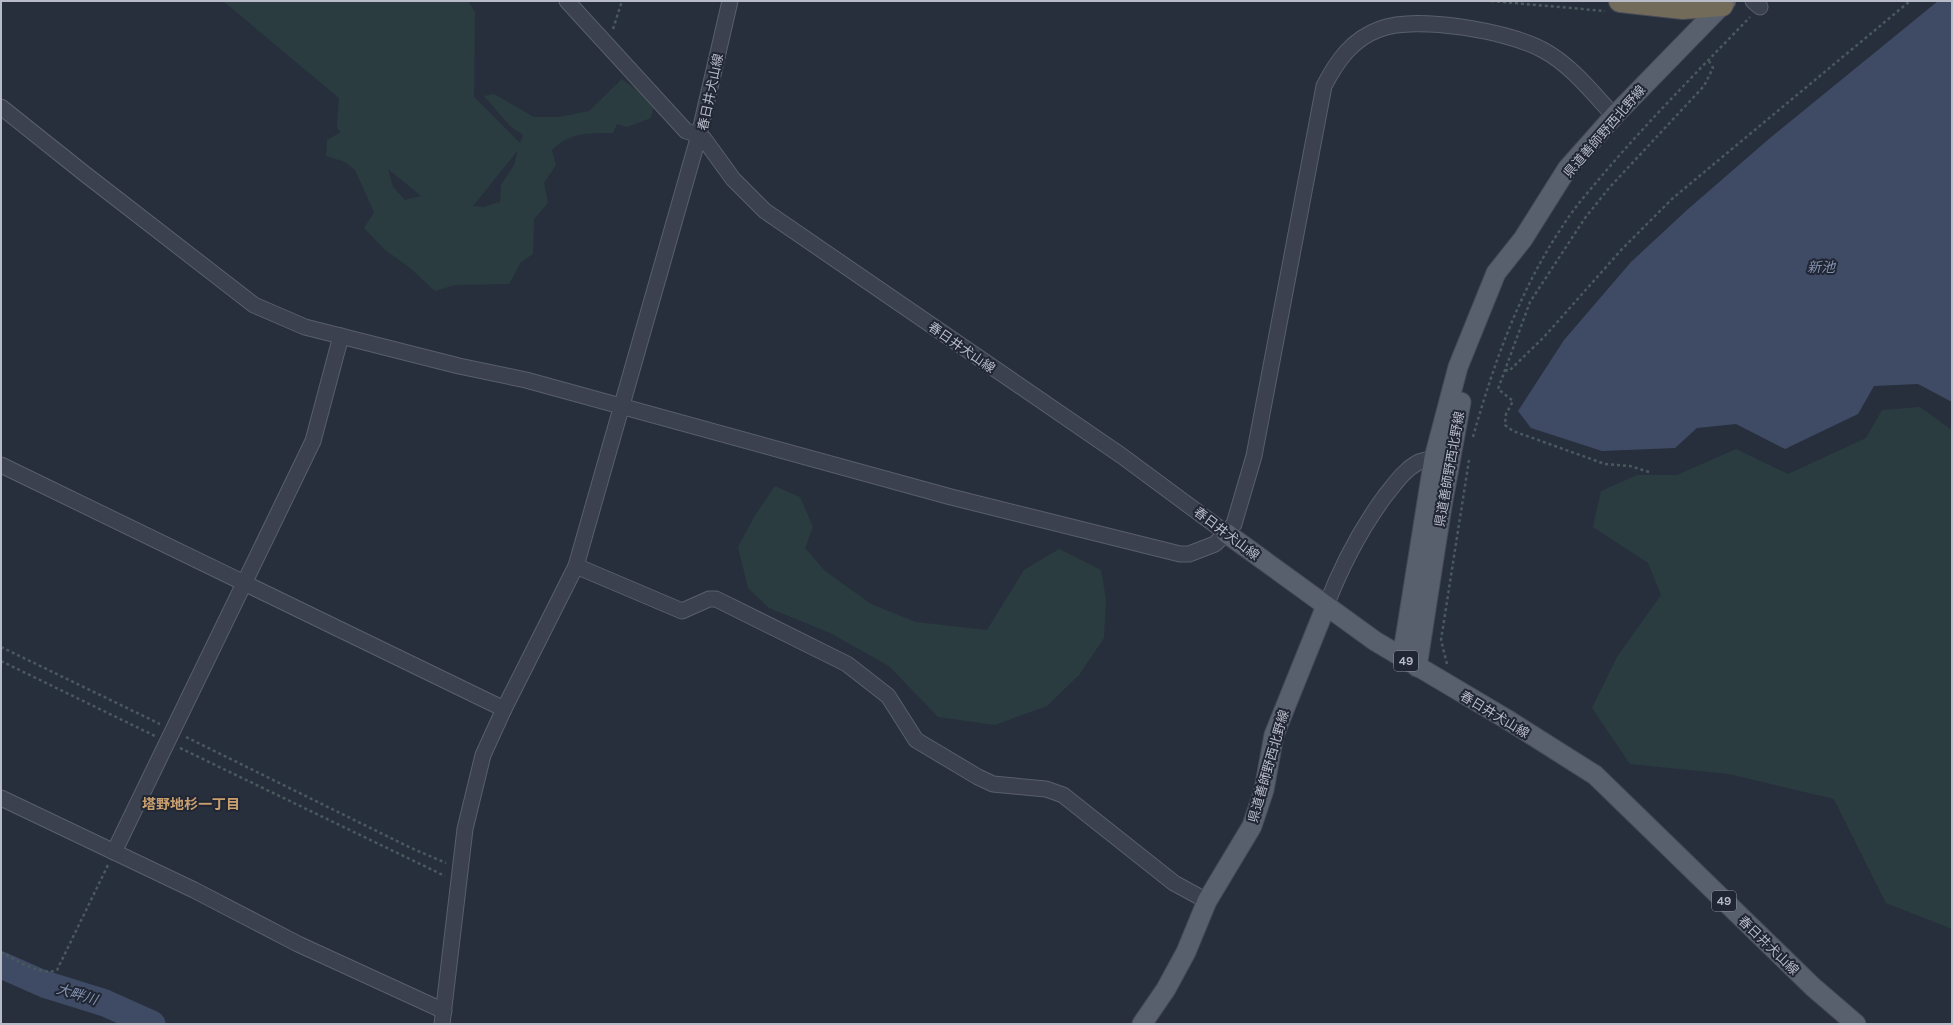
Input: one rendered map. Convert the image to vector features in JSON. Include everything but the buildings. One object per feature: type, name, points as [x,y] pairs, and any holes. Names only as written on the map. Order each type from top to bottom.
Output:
[{"type":"highway","points":[[1613,6],[1683,8],[1724,3]]},
{"type":"main road","name":"県道善師野西北野線","points":[[1410,663],[1434,458],[1458,367],[1496,273],[1523,239],[1567,169],[1614,116],[1724,3]]},
{"type":"main road","name":"県道善師野西北野線","points":[[1410,663],[1442,506],[1462,394],[1496,273]]},
{"type":"main road","name":"春日井犬山線","points":[[1226,533],[1326,606],[1410,663],[1508,720],[1595,775],[1813,987],[1856,1024]]},
{"type":"main road","name":"県道善師野西北野線","points":[[1142,1024],[1166,989],[1186,952],[1207,901],[1252,826],[1264,790],[1274,735],[1326,606]]},
{"type":"street","points":[[1,798],[194,890],[443,1017],[465,829],[474,785],[483,755],[504,709],[576,566],[699,135],[686,131],[567,1]]},
{"type":"street","name":"春日井犬山線","points":[[730,1],[699,135],[704,139],[733,179],[766,211],[1122,456],[1226,533]]},
{"type":"street","points":[[1,107],[84,174],[254,305],[305,327],[459,366],[526,380],[951,497],[1180,554],[1189,554],[1206,548],[1226,533],[1234,524],[1254,456],[1324,86],[1335,64],[1344,52],[1380,29],[1409,23],[1478,29],[1512,36],[1543,49],[1568,67],[1614,116]]},
{"type":"street","points":[[114,852],[313,441],[341,336]]},
{"type":"street","name":"県道善師野西北野線","points":[[1326,606],[1331,590],[1346,558],[1372,515],[1400,476],[1418,462],[1434,458]]},
{"type":"street","points":[[1,465],[504,709]]},
{"type":"street","points":[[576,566],[682,611],[709,599],[716,599],[847,664],[888,696],[916,740],[978,777],[993,784],[1046,789],[1063,795],[1168,879],[1207,901]]},
{"type":"path","points":[[608,46],[622,1]]},
{"type":"path","points":[[1491,1],[1613,6]]},
{"type":"path","points":[[1505,370],[1509,371],[1544,337],[1622,249],[1673,198],[1910,1]]},
{"type":"path","points":[[1473,439],[1499,352],[1526,290],[1563,224],[1586,194],[1624,150],[1709,61],[1756,4]]},
{"type":"path","points":[[1649,472],[1630,466],[1605,464],[1513,432],[1505,425],[1506,414],[1513,401],[1498,389],[1530,302],[1585,218],[1609,188],[1704,86],[1713,68],[1709,61]]},
{"type":"path","points":[[1448,686],[1449,676],[1442,640],[1470,454]]},
{"type":"path","points":[[1,647],[170,736],[458,883]]},
{"type":"path","points":[[1,661],[170,736],[411,848],[446,863],[460,867]]},
{"type":"path","points":[[1,952],[41,971],[51,973],[57,970],[114,852]]},
{"type":"shaded area","points":[[223,1],[468,1],[475,12],[474,97],[520,143],[523,135],[510,126],[484,96],[494,94],[534,117],[559,117],[589,111],[622,79],[640,93],[653,108],[651,118],[627,127],[617,124],[613,133],[596,133],[573,137],[559,144],[552,150],[556,165],[544,183],[548,203],[534,219],[533,254],[521,262],[509,284],[455,285],[435,291],[410,268],[384,249],[364,228],[374,212],[355,170],[345,162],[326,156],[327,140],[341,132],[337,128],[339,98]],"holes":[[[518,150],[514,165],[501,185],[500,202],[483,207],[473,206]],[[388,169],[421,196],[405,200],[393,187]]]},
{"type":"shaded area","points":[[1920,407],[1952,430],[1952,929],[1886,903],[1834,799],[1729,774],[1630,764],[1592,708],[1617,657],[1661,595],[1648,563],[1593,527],[1601,491],[1637,475],[1677,475],[1736,449],[1788,474],[1866,438],[1882,410]]},
{"type":"shaded area","points":[[775,486],[800,497],[813,527],[805,548],[825,571],[871,604],[916,622],[987,630],[1024,570],[1059,549],[1101,570],[1106,599],[1104,638],[1079,675],[1047,706],[995,725],[938,717],[889,666],[830,633],[769,608],[748,588],[738,547],[754,517]]},
{"type":"water","name":"新池","points":[[1938,1],[1952,1],[1952,402],[1918,384],[1874,386],[1858,414],[1785,449],[1736,424],[1697,428],[1675,448],[1602,451],[1531,428],[1518,411],[1564,340],[1631,262],[1687,210],[1770,138]]},
{"type":"waterway","name":"大畔川","points":[[1,965],[44,984],[105,1003],[152,1024]]},
{"type":"district","name":"塔野地杉一丁目","points":[[191,804]]}]
